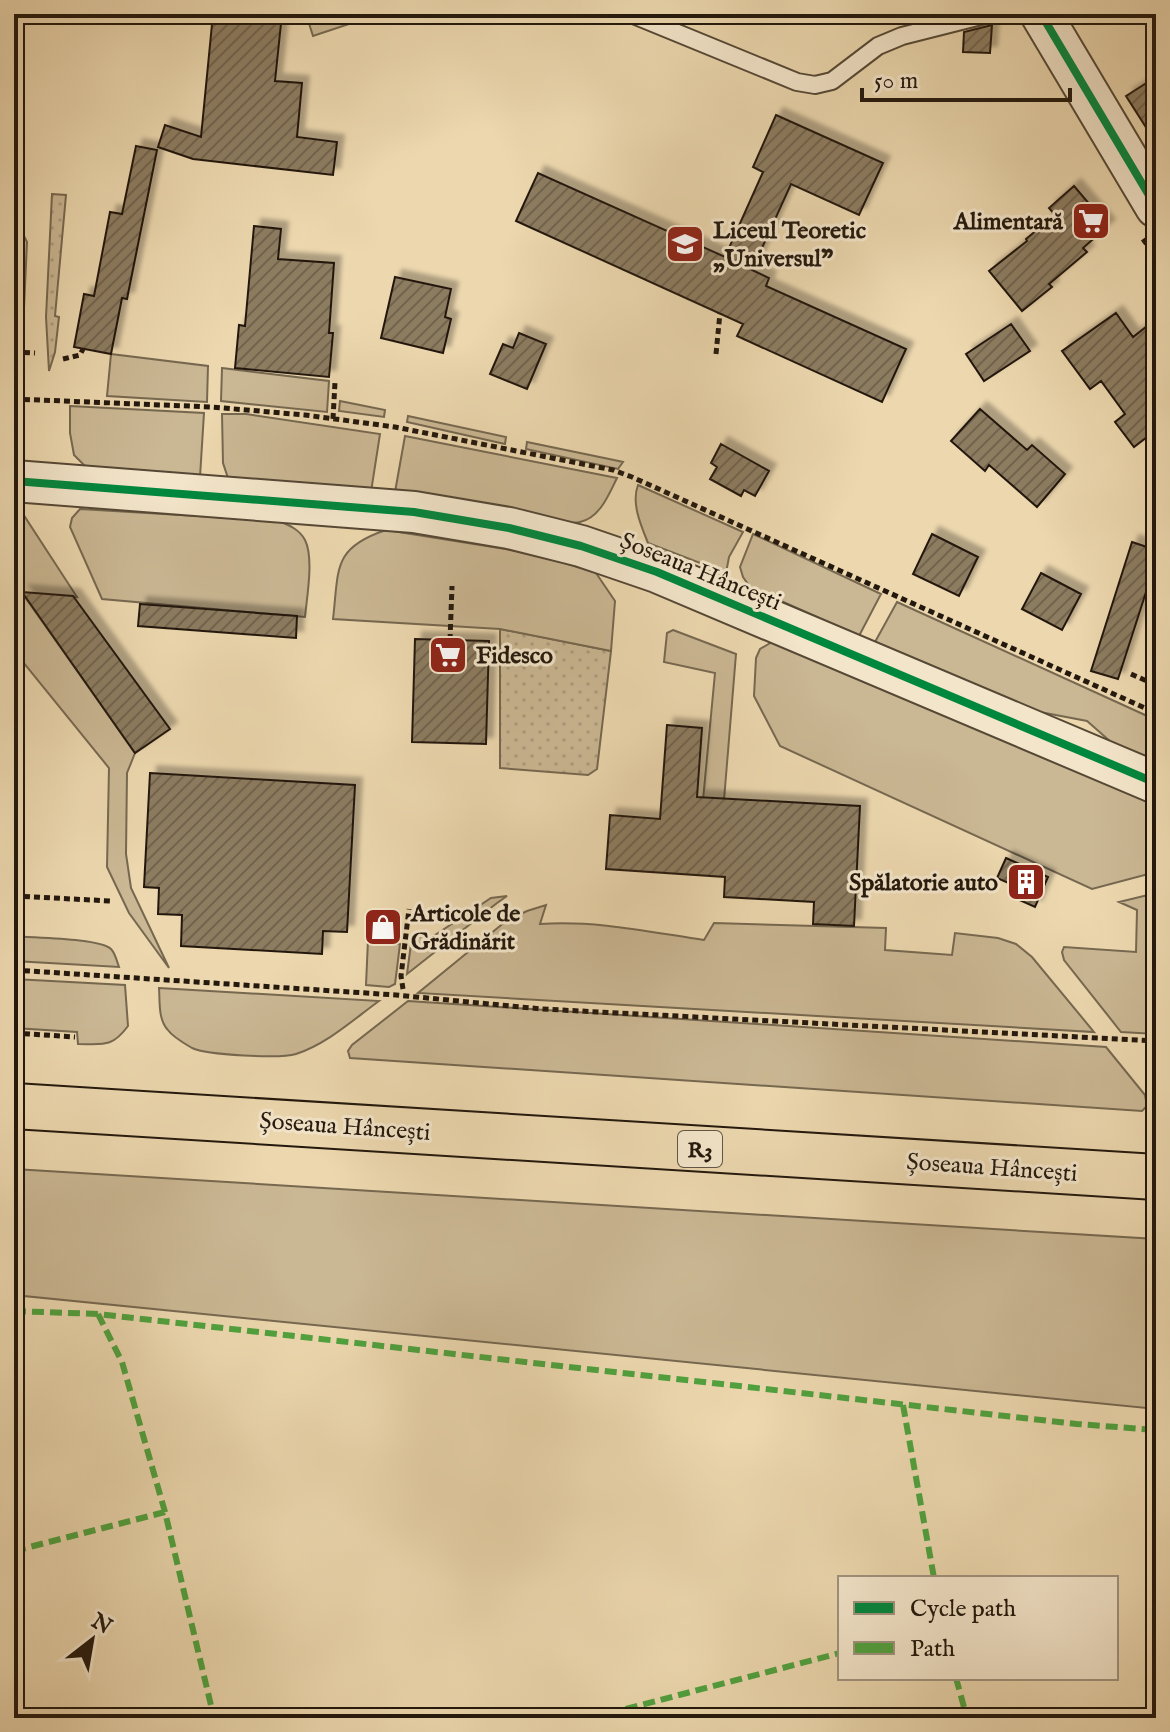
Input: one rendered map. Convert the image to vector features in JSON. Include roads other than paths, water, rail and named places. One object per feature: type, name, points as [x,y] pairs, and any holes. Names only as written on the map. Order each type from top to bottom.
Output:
[{"type":"highway","name":"Șoseaua Hâncești","points":[[14,1106],[1156,1177]]},
{"type":"street","points":[[1041,14],[1156,207]]},
{"type":"street","name":"Șoseaua Hâncești","points":[[14,481],[414,512],[509,528],[581,546],[657,572],[1156,783]]},
{"type":"lane","points":[[631,14],[797,82],[815,85],[832,81],[878,46],[902,36],[989,14]]},
{"type":"place","name":"Alimentară","points":[[1091,221]]},
{"type":"place","name":"Liceul Teoretic „Universul”","points":[[685,244]]},
{"type":"place","name":"Fidesco","points":[[448,655]]},
{"type":"place","name":"Spălatorie auto","points":[[1026,882]]},
{"type":"place","name":"Articole de Grădinărit","points":[[383,927]]}]
